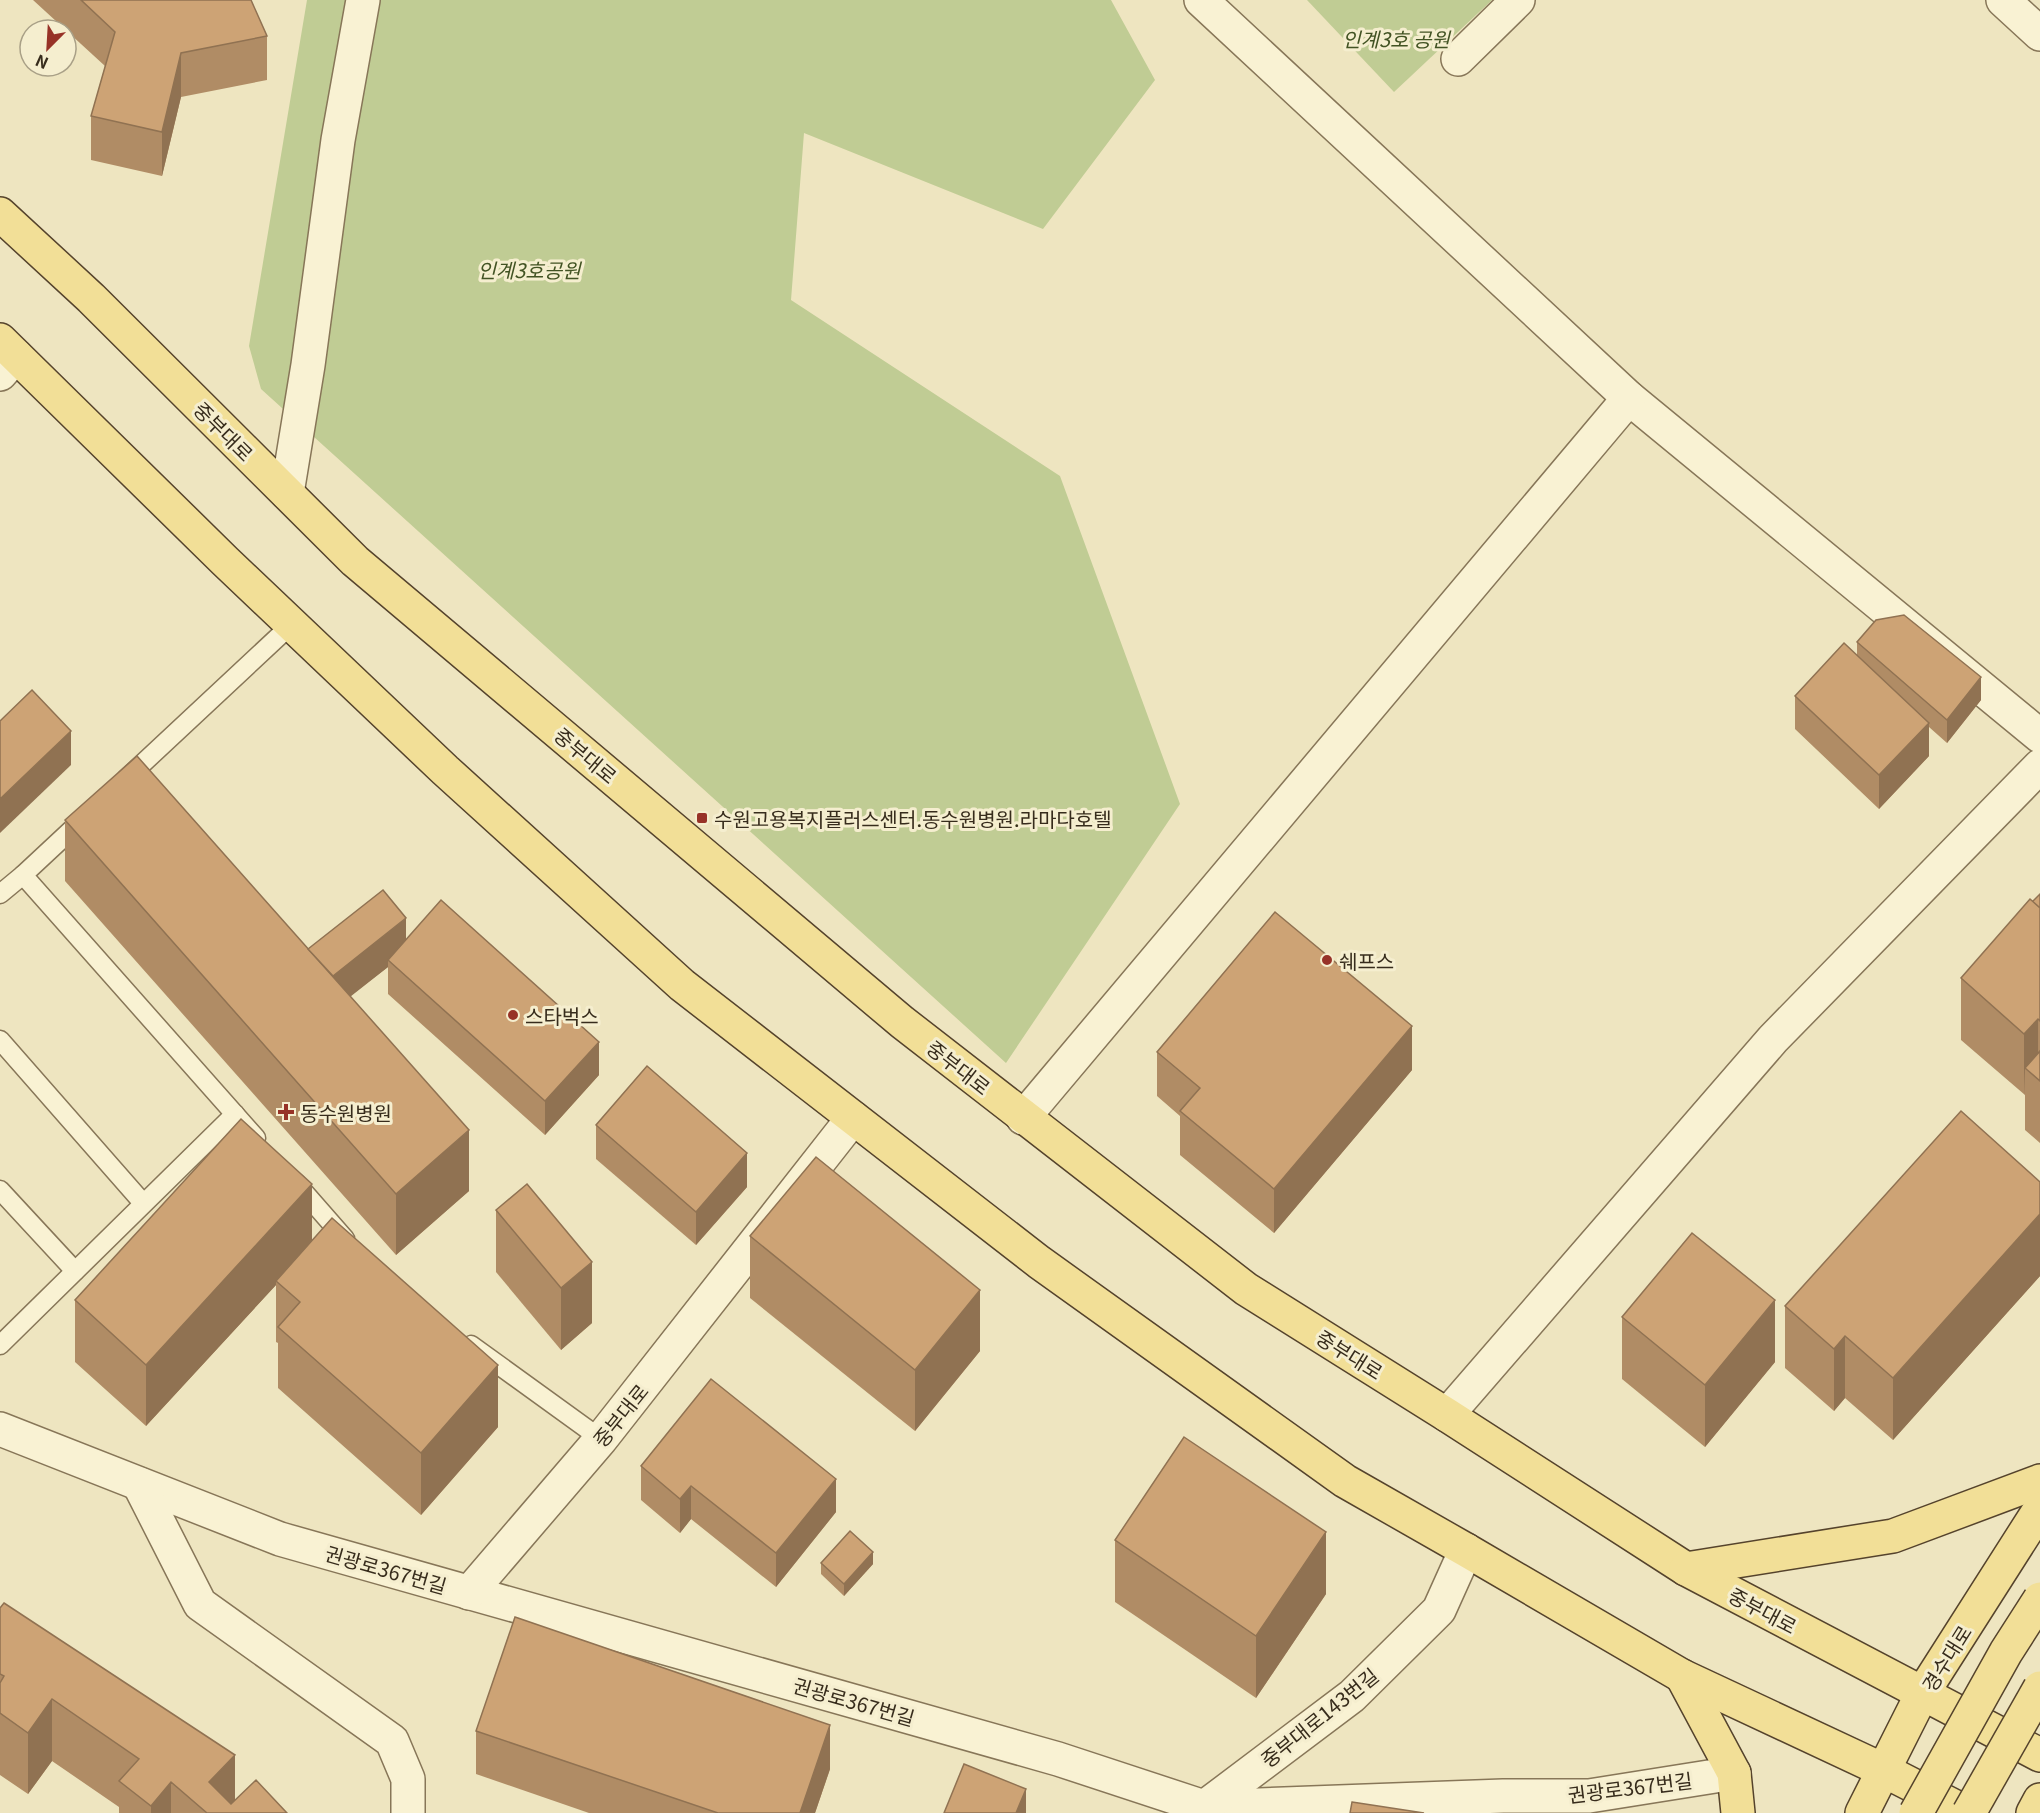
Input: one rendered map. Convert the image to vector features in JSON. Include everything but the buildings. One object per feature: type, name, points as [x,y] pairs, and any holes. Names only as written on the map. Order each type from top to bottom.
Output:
[{"type":"main road","name":"중부대로","points":[[0,213],[91,298],[373,576],[902,1022],[1246,1289],[1686,1569],[2040,1755]]},
{"type":"main road","points":[[5,356],[445,770],[682,986],[1039,1262],[1345,1481],[1682,1676],[1883,1770],[1968,1813],[2040,1688]]},
{"type":"main road","points":[[1686,1569],[1893,1536],[2040,1481]]},
{"type":"main road","name":"경수대로","points":[[1862,1813],[1922,1694],[2040,1509]]},
{"type":"main road","points":[[1916,1813],[2006,1652],[2040,1599]]},
{"type":"main road","points":[[1682,1676],[1734,1773],[1738,1813]]},
{"type":"main road","points":[[2033,1813],[2040,1800]]},
{"type":"street","points":[[287,493],[308,365],[338,140],[363,0]]},
{"type":"street","points":[[1201,0],[1629,398],[2040,736]]},
{"type":"street","points":[[1458,59],[1518,0]]},
{"type":"street","points":[[2003,0],[2040,34]]},
{"type":"street","points":[[1023,1118],[1629,398]]},
{"type":"street","points":[[1447,1415],[1773,1039],[2040,766]]},
{"type":"street","name":"중부대로","points":[[469,1593],[601,1439],[853,1118]]},
{"type":"street","name":"권광로367번길","points":[[0,1429],[280,1539],[1058,1759],[1201,1810],[1502,1805],[1589,1796],[1734,1773]]},
{"type":"street","points":[[139,1484],[200,1605],[392,1741],[408,1779],[408,1813]]},
{"type":"street","name":"중부대로143번길","points":[[1201,1810],[1352,1696],[1438,1610],[1466,1550]]},
{"type":"lane","points":[[110,794],[292,624]]},
{"type":"lane","points":[[0,894],[92,810]]},
{"type":"lane","points":[[23,875],[265,1148]]},
{"type":"lane","points":[[0,1040],[143,1203]]},
{"type":"lane","points":[[3,1337],[75,1271],[235,1114]]},
{"type":"lane","points":[[288,1174],[357,1252]]},
{"type":"lane","points":[[0,1190],[75,1271]]},
{"type":"lane","points":[[456,1334],[601,1439]]},
{"type":"green space","name":"인계3호공원","points":[[307,0],[1111,0],[1155,80],[1043,229],[804,133],[791,300],[1060,476],[1180,804],[1006,1063],[261,389],[249,346]]},
{"type":"green space","name":"인계3호 공원","points":[[1307,0],[1492,0],[1394,92]]},
{"type":"place","name":"수원고용복지플러스센터.동수원병원.라마다호텔","points":[[702,818]]},
{"type":"place","name":"쉐프스","points":[[1327,960]]},
{"type":"place","name":"스타벅스","points":[[513,1015]]},
{"type":"place","name":"동수원병원","points":[[286,1112]]}]
